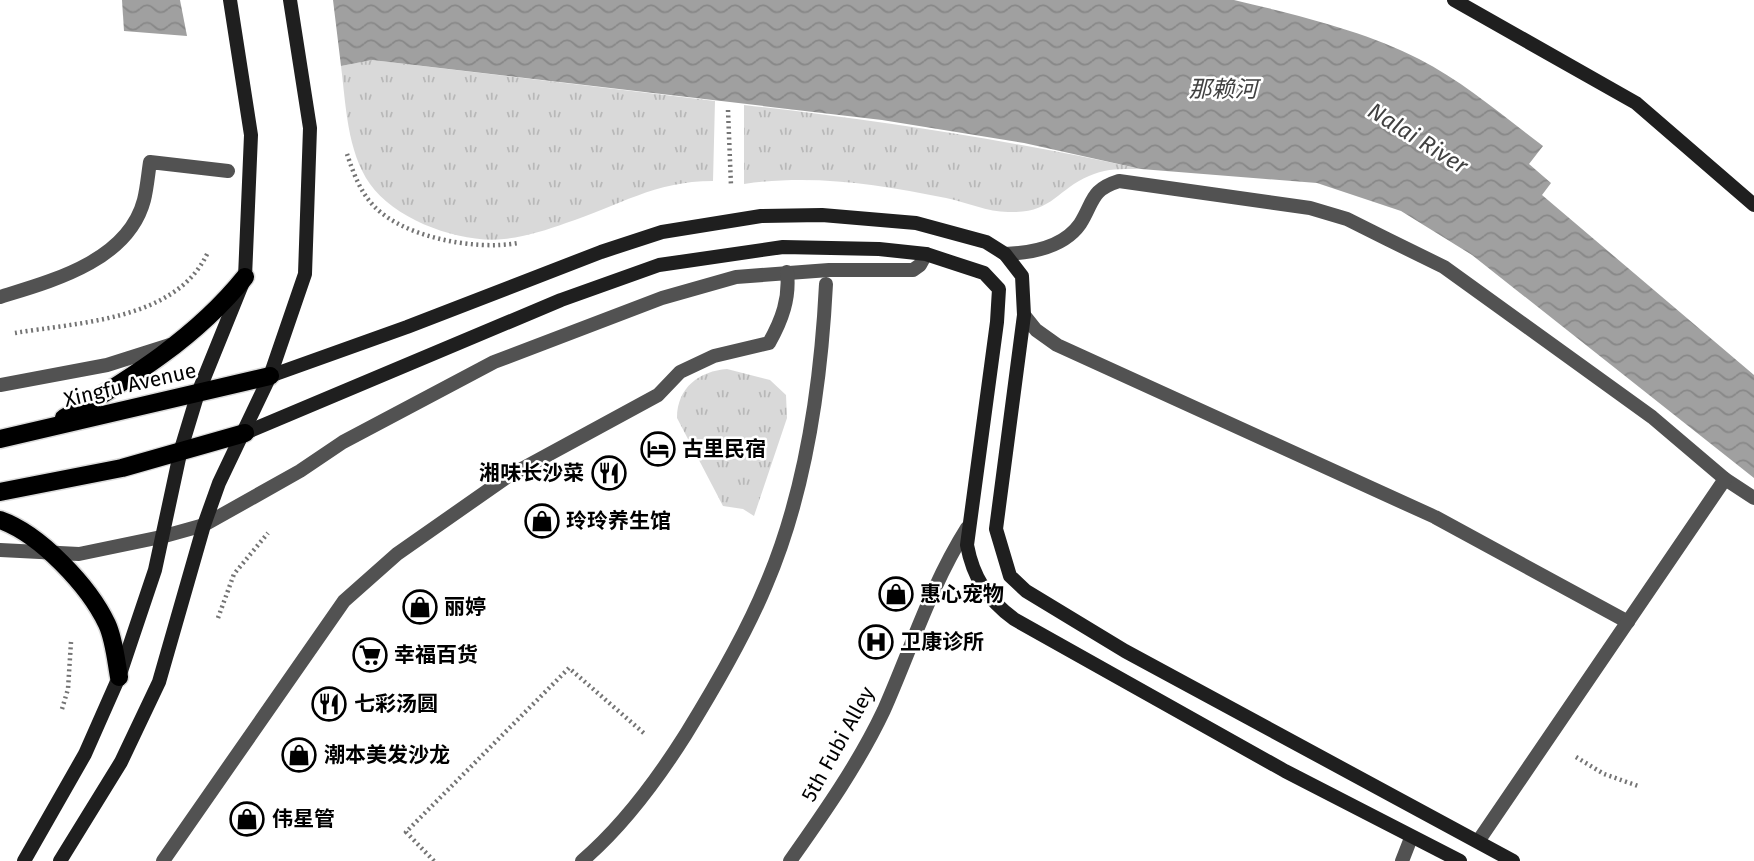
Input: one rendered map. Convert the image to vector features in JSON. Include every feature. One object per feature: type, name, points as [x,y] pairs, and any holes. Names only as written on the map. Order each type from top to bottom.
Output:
[{"type":"main road","points":[[48,427],[184,341],[218,310],[245,277]]},
{"type":"main road","name":"Xingfu Avenue","points":[[0,439],[270,376]]},
{"type":"main road","points":[[0,492],[122,468],[181,449],[245,433]]},
{"type":"main road","points":[[0,520],[11,524],[51,554],[87,591],[108,625],[119,677]]},
{"type":"street","points":[[24,861],[85,754],[119,677],[155,570],[181,449],[198,393],[245,277],[251,135],[230,0]]},
{"type":"street","points":[[60,861],[121,762],[159,682],[204,525],[219,483],[270,376],[305,274],[310,128],[290,0]]},
{"type":"street","points":[[1454,0],[1636,103],[1754,205]]},
{"type":"street","points":[[0,297],[83,268],[123,239],[144,203],[150,162],[228,171]]},
{"type":"street","points":[[1005,254],[1044,249],[1054,243],[1079,225],[1090,200],[1105,186],[1119,181],[1279,203],[1347,219],[1444,267],[1652,417],[1724,479],[1754,498]]},
{"type":"street","points":[[270,376],[407,327],[601,252],[663,232],[773,216],[865,217],[916,223],[986,242],[1005,254],[1022,276],[1024,315],[996,529],[1010,576],[1026,591],[1125,652],[1417,810],[1479,840],[1513,861]]},
{"type":"street","points":[[245,433],[561,300],[659,265],[783,247],[926,254],[984,273],[999,289],[991,372],[967,528],[971,565],[995,605],[1014,619],[1410,838],[1460,861]]},
{"type":"street","points":[[0,550],[79,554],[204,525],[300,471],[343,442],[494,362],[663,298],[736,277],[787,272],[913,270],[920,265],[926,254]]},
{"type":"street","points":[[163,861],[344,601],[397,554],[507,477],[574,439],[631,412],[658,395],[680,372],[714,356],[769,343],[783,318],[788,286],[787,272]]},
{"type":"street","points":[[592,858],[667,764],[707,700],[767,584],[806,451],[824,329],[827,284]]},
{"type":"street","points":[[1024,315],[1036,330],[1057,345],[1434,517],[1628,622]]},
{"type":"street","points":[[0,385],[107,365],[184,341]]},
{"type":"street","points":[[1479,840],[1724,479]]},
{"type":"street","name":"5th Fubi Alley","points":[[790,861],[829,807],[883,712],[937,584],[967,528]]},
{"type":"street","points":[[1402,861],[1410,838]]},
{"type":"path","points":[[728,110],[730,222]]},
{"type":"path","points":[[13,333],[96,319],[164,300],[205,259],[214,241]]},
{"type":"path","points":[[214,628],[234,574],[273,528]]},
{"type":"path","points":[[61,716],[68,689],[71,630]]},
{"type":"path","points":[[434,861],[407,832],[569,668],[650,738],[667,764]]},
{"type":"path","points":[[1548,739],[1604,774],[1638,786]]},
{"type":"green space","points":[[372,60],[715,101],[713,181],[692,182],[655,190],[559,226],[512,238],[468,238],[430,227],[412,219],[381,197],[370,184],[356,157],[341,66]]},
{"type":"green space","points":[[744,105],[943,132],[1141,169],[1115,169],[1095,173],[1044,205],[1023,212],[993,210],[921,193],[845,182],[795,180],[744,184]]},
{"type":"green space","points":[[727,369],[770,380],[786,395],[787,418],[754,516],[743,509],[723,506],[677,418],[681,398],[692,383],[708,373]]},
{"type":"water","points":[[122,0],[180,0],[187,36],[124,31]]},
{"type":"water","name":"那赖河","points":[[333,0],[1234,0],[1353,32],[1398,49],[1436,68],[1543,146],[1529,164],[1551,183],[1542,195],[1754,375],[1754,478],[1472,255],[1401,211],[1317,183],[1141,169],[1024,143],[882,120],[372,60],[341,66]]},
{"type":"place","name":"古里民宿","points":[[658,449]]},
{"type":"place","name":"湘味长沙菜","points":[[609,473]]},
{"type":"place","name":"玲玲养生馆","points":[[542,521]]},
{"type":"place","name":"惠心宠物","points":[[896,594]]},
{"type":"place","name":"丽婷","points":[[420,607]]},
{"type":"place","name":"卫康诊所","points":[[876,642]]},
{"type":"place","name":"幸福百货","points":[[370,655]]},
{"type":"place","name":"七彩汤圆","points":[[329,704]]},
{"type":"place","name":"潮本美发沙龙","points":[[299,755]]},
{"type":"place","name":"伟星管","points":[[247,819]]},
{"type":"water label","name":"Nalai River","points":[[1418,138]]}]
